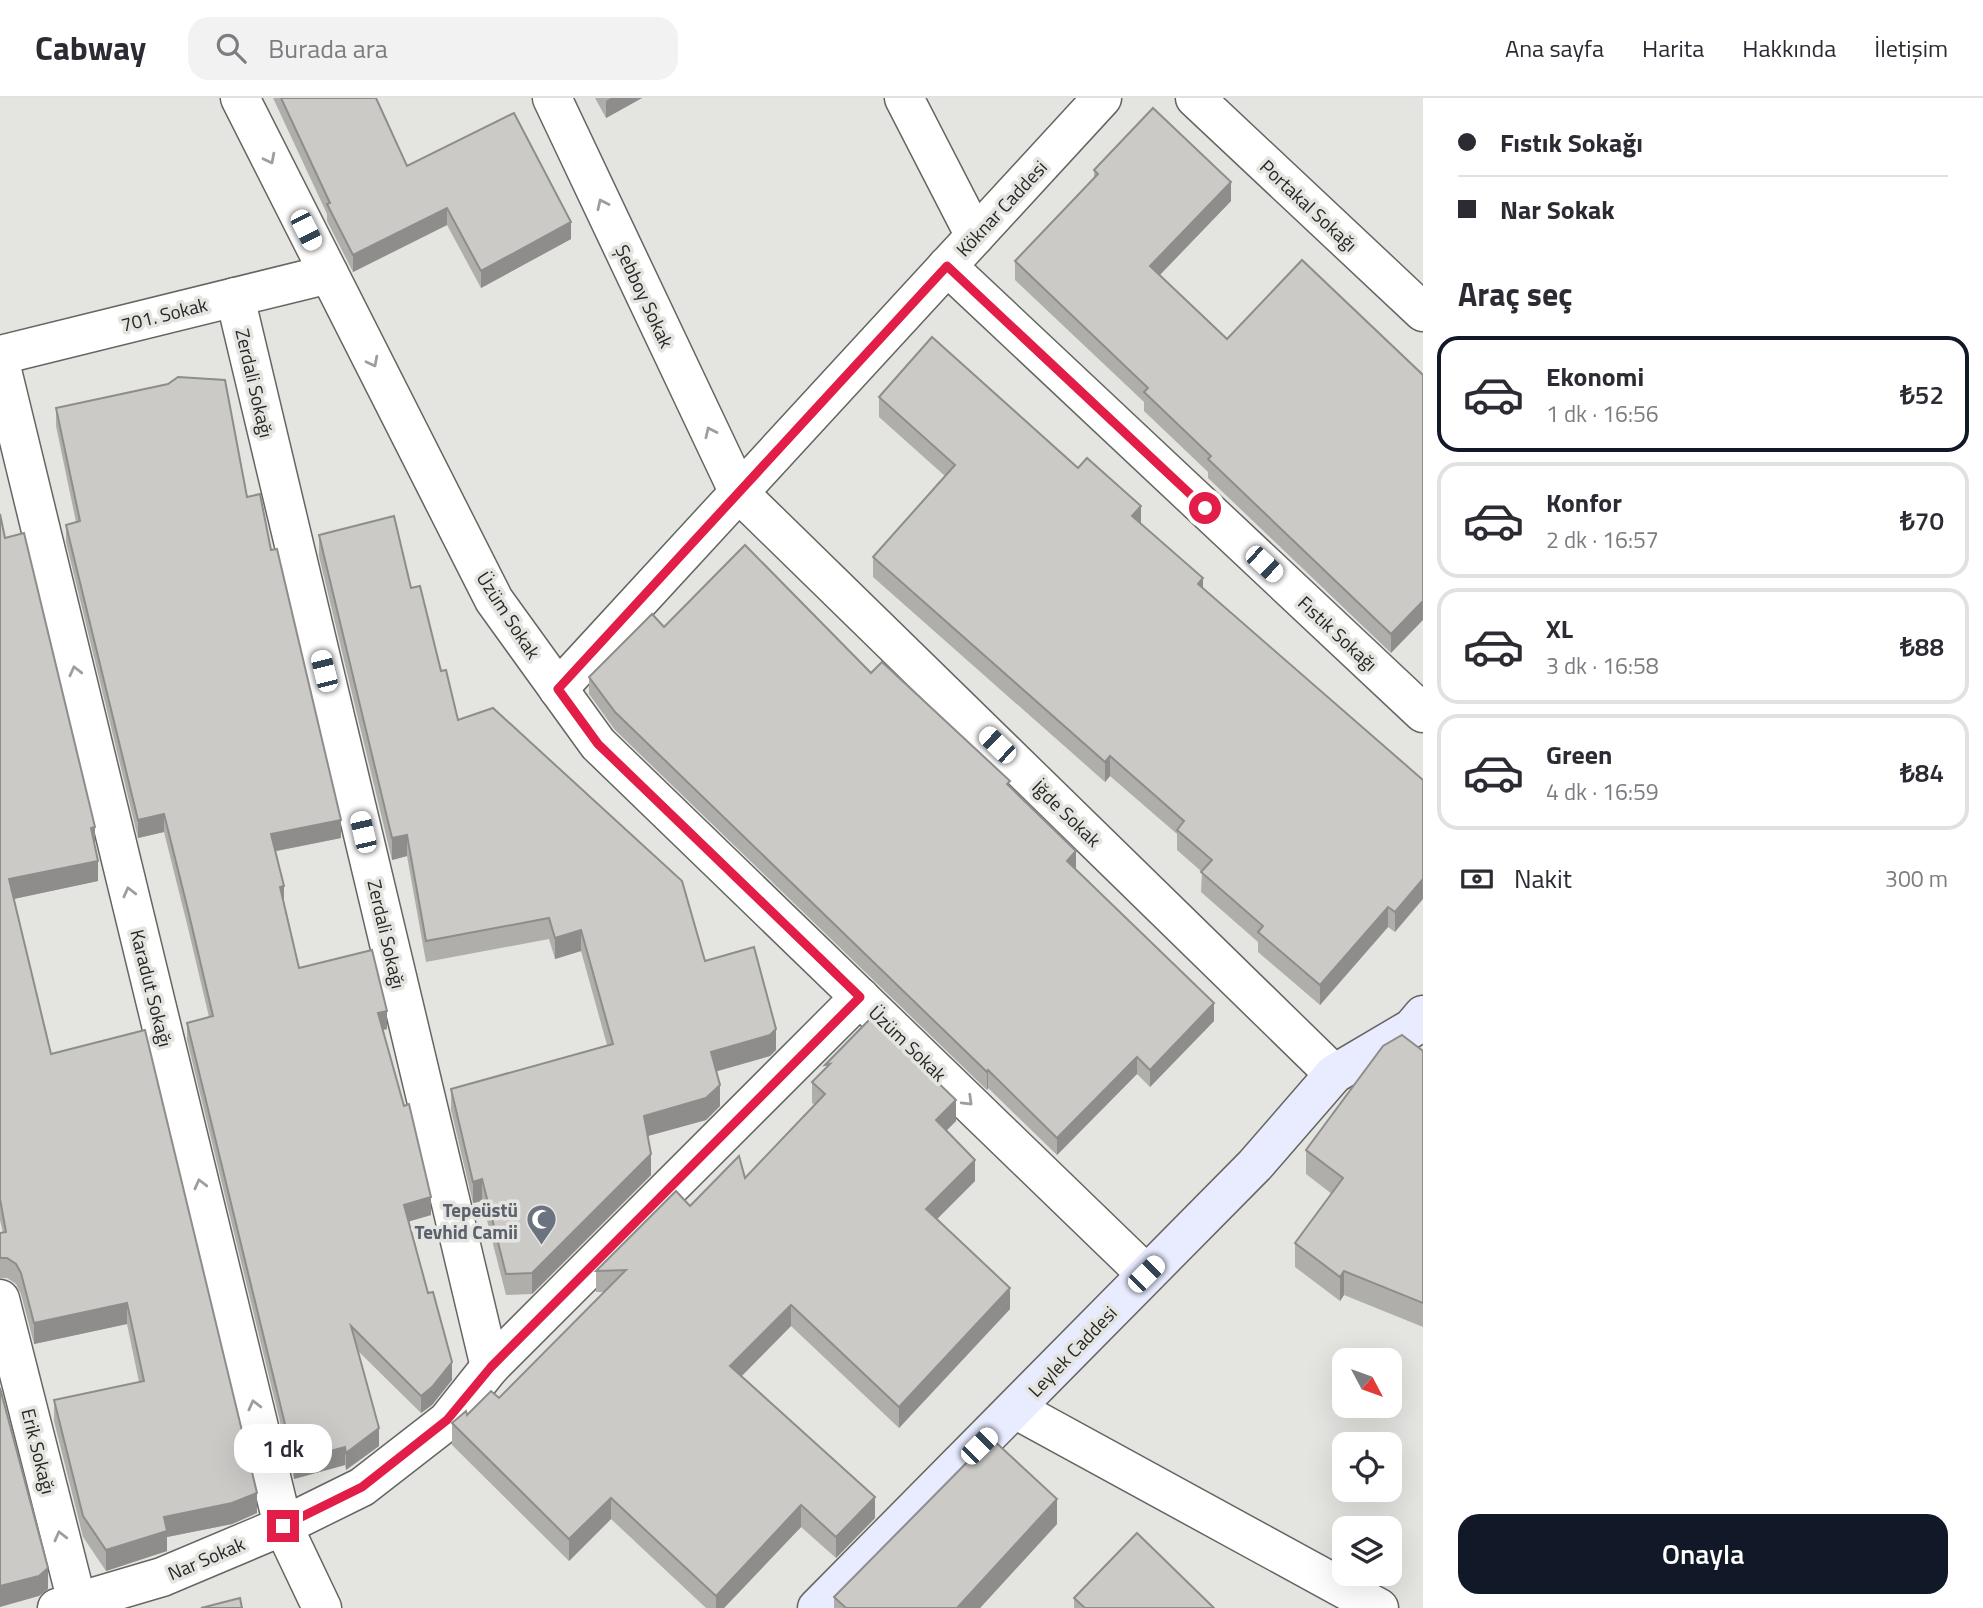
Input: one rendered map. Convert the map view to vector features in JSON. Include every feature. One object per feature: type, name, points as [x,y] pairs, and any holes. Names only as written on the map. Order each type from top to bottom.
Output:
[{"type":"street","name":"Üzüm Sokak","points":[[240,98],[494,600],[598,744],[1146,1274]]},
{"type":"street","name":"Şebboy Sokak","points":[[552,98],[740,494]]},
{"type":"street","points":[[904,98],[975,236]]},
{"type":"street","name":"Köknar Caddesi","points":[[558,689],[1102,98]]},
{"type":"street","name":"Portakal Sokağı","points":[[1195,98],[1423,312]]},
{"type":"street","name":"Fıstık Sokağı","points":[[947,266],[1423,713]]},
{"type":"street","name":"701. Sokak","points":[[0,355],[328,274]]},
{"type":"street","name":"Zerdali Sokağı","points":[[235,297],[491,1367]]},
{"type":"street","name":"Karadut Sokağı","points":[[0,362],[283,1526],[322,1608]]},
{"type":"street","name":"İğde Sokak","points":[[740,494],[1334,1074]]},
{"type":"street","name":"Nar Sokak","points":[[67,1605],[162,1577],[283,1526],[362,1487],[447,1420],[491,1367],[860,997]]},
{"type":"street","name":"Leylek Caddesi","points":[[817,1608],[1255,1165],[1334,1074],[1419,1025]]},
{"type":"street","name":"Erik Sokağı","points":[[0,1299],[67,1605]]},
{"type":"street","points":[[1015,1409],[1379,1608]]},
{"type":"building","points":[[281,98],[376,98],[407,166],[514,113],[571,222],[481,271],[447,208],[353,255],[327,204],[330,203]]},
{"type":"building","points":[[1153,108],[1231,182],[1150,266],[1227,339],[1302,260],[1423,375],[1423,601],[1391,634],[1208,459],[1211,456],[1144,392],[1148,388],[1015,261],[1098,174],[1094,170]]},
{"type":"building","points":[[932,337],[1078,468],[1087,458],[1141,506],[1132,516],[1203,578],[1198,584],[1423,780],[1423,879],[1395,912],[1388,907],[1320,985],[1258,932],[1263,926],[1201,872],[1212,860],[1177,830],[1184,821],[1110,756],[1105,762],[873,557],[955,465],[879,397]]},
{"type":"building","points":[[178,377],[225,380],[247,497],[260,494],[271,550],[277,549],[341,820],[271,834],[284,886],[280,887],[299,968],[372,950],[387,1011],[378,1013],[404,1106],[409,1104],[431,1197],[404,1205],[428,1293],[433,1292],[452,1362],[421,1396],[351,1326],[379,1428],[346,1453],[345,1447],[294,1461],[187,1023],[213,1016],[188,910],[164,814],[138,820],[66,525],[80,521],[56,408],[168,384]]},
{"type":"building","points":[[0,514],[5,538],[24,533],[95,827],[91,828],[98,861],[9,879],[51,1054],[145,1030],[257,1493],[232,1503],[164,1517],[167,1531],[106,1550],[83,1516],[54,1400],[144,1381],[127,1303],[34,1323],[21,1273],[16,1264],[7,1258],[0,1258],[0,1233],[6,1232],[0,1199]]},
{"type":"building","points":[[394,516],[411,588],[420,586],[441,671],[446,670],[458,720],[493,708],[682,881],[705,961],[754,947],[776,1029],[770,1035],[711,1052],[720,1085],[706,1098],[644,1116],[651,1154],[532,1273],[506,1274],[482,1179],[473,1182],[451,1089],[613,1044],[581,930],[555,938],[549,918],[426,941],[407,835],[392,838],[319,535]]},
{"type":"building","points":[[745,545],[871,673],[882,662],[1010,781],[1007,784],[1076,851],[1067,861],[1214,1003],[1150,1070],[1137,1057],[1057,1138],[615,712],[589,677],[652,614],[664,627]]},
{"type":"building","points":[[871,1018],[956,1100],[936,1120],[975,1160],[926,1209],[1010,1288],[899,1407],[791,1305],[730,1366],[875,1497],[836,1537],[801,1505],[716,1596],[611,1498],[569,1539],[452,1423],[466,1411],[467,1415],[491,1391],[499,1398],[626,1270],[596,1271],[676,1191],[690,1206],[739,1156],[745,1178],[825,1094],[812,1082]]},
{"type":"building","points":[[1402,1035],[1423,1051],[1423,1303],[1344,1271],[1340,1277],[1295,1243],[1343,1178],[1306,1150],[1383,1046]]},
{"type":"building","points":[[0,1388],[48,1568],[39,1576],[0,1586]]},
{"type":"building","points":[[991,1438],[1057,1499],[957,1608],[846,1608],[834,1597]]},
{"type":"building","points":[[1137,1533],[1214,1608],[1085,1608],[1074,1598]]},
{"type":"building","points":[[240,1598],[242,1608],[201,1608]]},
{"type":"place","name":"Tepeüstü Tevhid Camii","points":[[541,1247]]},
{"type":"route","points":[[283,1526],[362,1487],[447,1420],[491,1367],[860,997],[598,744],[558,689],[947,266],[1205,508]]}]
